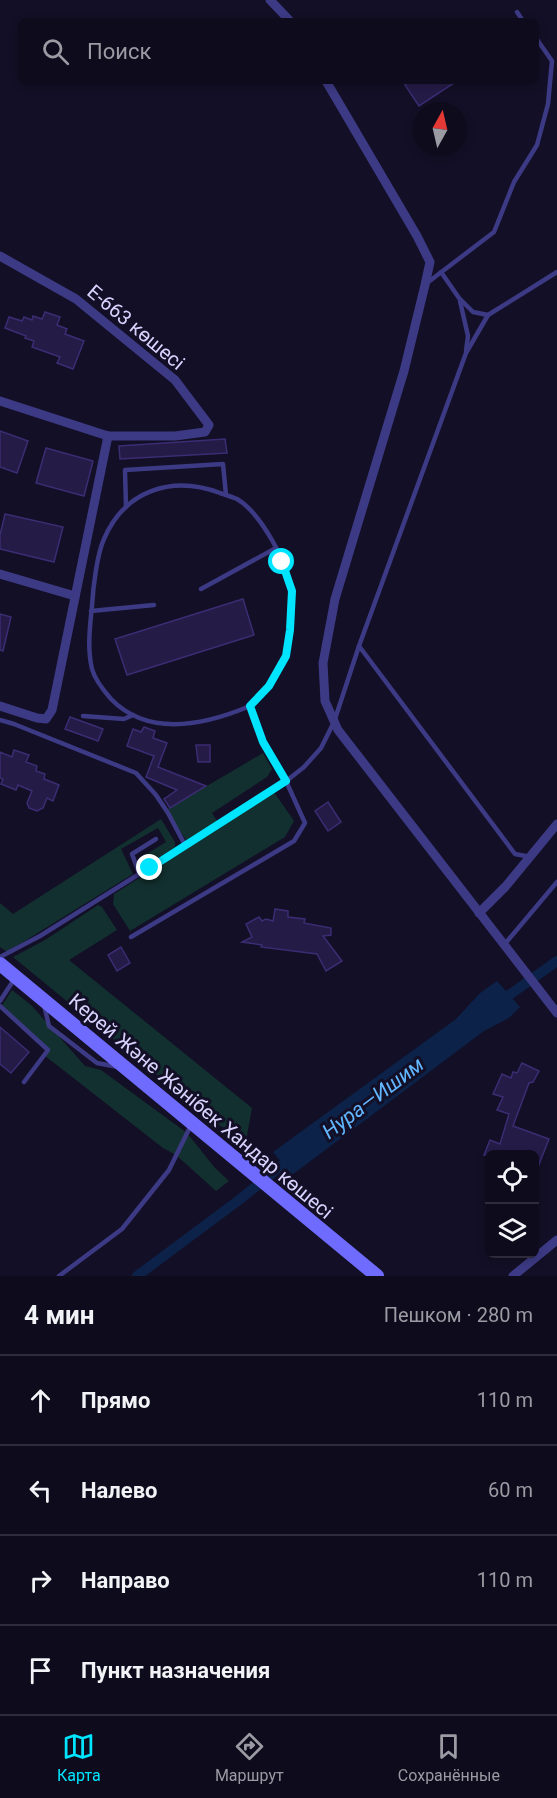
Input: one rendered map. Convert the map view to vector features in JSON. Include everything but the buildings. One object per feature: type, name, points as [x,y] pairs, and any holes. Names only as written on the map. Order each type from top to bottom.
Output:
[{"type":"main road","name":"Керей Және Жәнібек Хандар көшесі","points":[[0,964],[377,1276]]},
{"type":"street","points":[[270,0],[287,18]]},
{"type":"street","points":[[328,84],[430,262],[404,371],[334,599],[323,663],[326,701],[334,722],[557,1012]]},
{"type":"street","name":"Е-663 көшесі","points":[[0,256],[76,299],[175,380],[208,424],[205,432],[175,436],[108,436],[0,401]]},
{"type":"street","points":[[0,706],[46,719],[52,711],[108,436]]},
{"type":"street","points":[[0,574],[75,596]]},
{"type":"street","points":[[479,913],[557,824]]},
{"type":"street","points":[[513,1276],[557,1240]]},
{"type":"lane","points":[[517,12],[521,18]]},
{"type":"lane","points":[[425,285],[494,232],[514,182],[537,145],[548,104],[552,61],[539,43]]},
{"type":"lane","points":[[441,272],[459,298],[473,312],[488,315]]},
{"type":"lane","points":[[0,957],[40,936],[286,781],[304,767],[321,748],[334,722],[359,646],[466,353],[488,315],[557,272]]},
{"type":"lane","points":[[459,298],[468,336],[466,353]]},
{"type":"lane","points":[[126,507],[125,470],[223,464],[226,495]]},
{"type":"lane","points":[[180,485],[207,488],[226,495],[238,500],[264,526],[276,548],[292,591],[286,656],[269,686],[250,706],[227,716],[181,724],[148,722],[123,711],[103,690],[92,670],[89,640],[103,540],[113,522],[133,500],[155,489],[180,485]]},
{"type":"lane","points":[[201,590],[276,548]]},
{"type":"lane","points":[[92,611],[154,605]]},
{"type":"lane","points":[[359,646],[515,854],[531,856]]},
{"type":"lane","points":[[131,937],[294,840],[305,823],[286,781],[263,742],[250,706]]},
{"type":"lane","points":[[83,716],[124,719],[133,715]]},
{"type":"lane","points":[[0,720],[136,773],[156,795],[185,845]]},
{"type":"lane","points":[[139,873],[132,854],[156,839]]},
{"type":"lane","points":[[504,945],[557,882]]},
{"type":"lane","points":[[0,1001],[16,977]]},
{"type":"lane","points":[[0,1006],[48,1050],[24,1082]]},
{"type":"lane","points":[[59,1276],[122,1229],[169,1170],[192,1122]]},
{"type":"green space","points":[[263,753],[272,769],[267,777],[212,813],[217,821],[144,867],[140,858],[166,842],[158,828],[121,849],[133,874],[7,952],[0,947],[0,903],[13,914],[161,819],[175,842],[175,847],[186,840],[166,810]]},
{"type":"green space","points":[[274,792],[294,821],[285,837],[130,931],[113,904],[114,894]]},
{"type":"green space","points":[[98,905],[102,907],[117,930],[69,960],[252,1108],[246,1141],[214,1122],[13,957],[45,940]]},
{"type":"green space","points":[[12,990],[32,1006],[85,1066],[101,1070],[187,1133],[215,1168],[229,1181],[216,1191],[176,1155],[163,1148],[44,1055],[48,1050],[1,1007]]},
{"type":"water","name":"Нура—Ишим","points":[[497,981],[520,1007],[509,1018],[484,1031],[292,1175],[273,1152],[456,1019],[480,993]]},
{"type":"waterway","points":[[498,1003],[557,961]]},
{"type":"waterway","points":[[137,1276],[294,1156]]},
{"type":"route","points":[[150,868],[286,781],[263,742],[250,706],[269,686],[286,656],[292,591],[282,562]]}]
